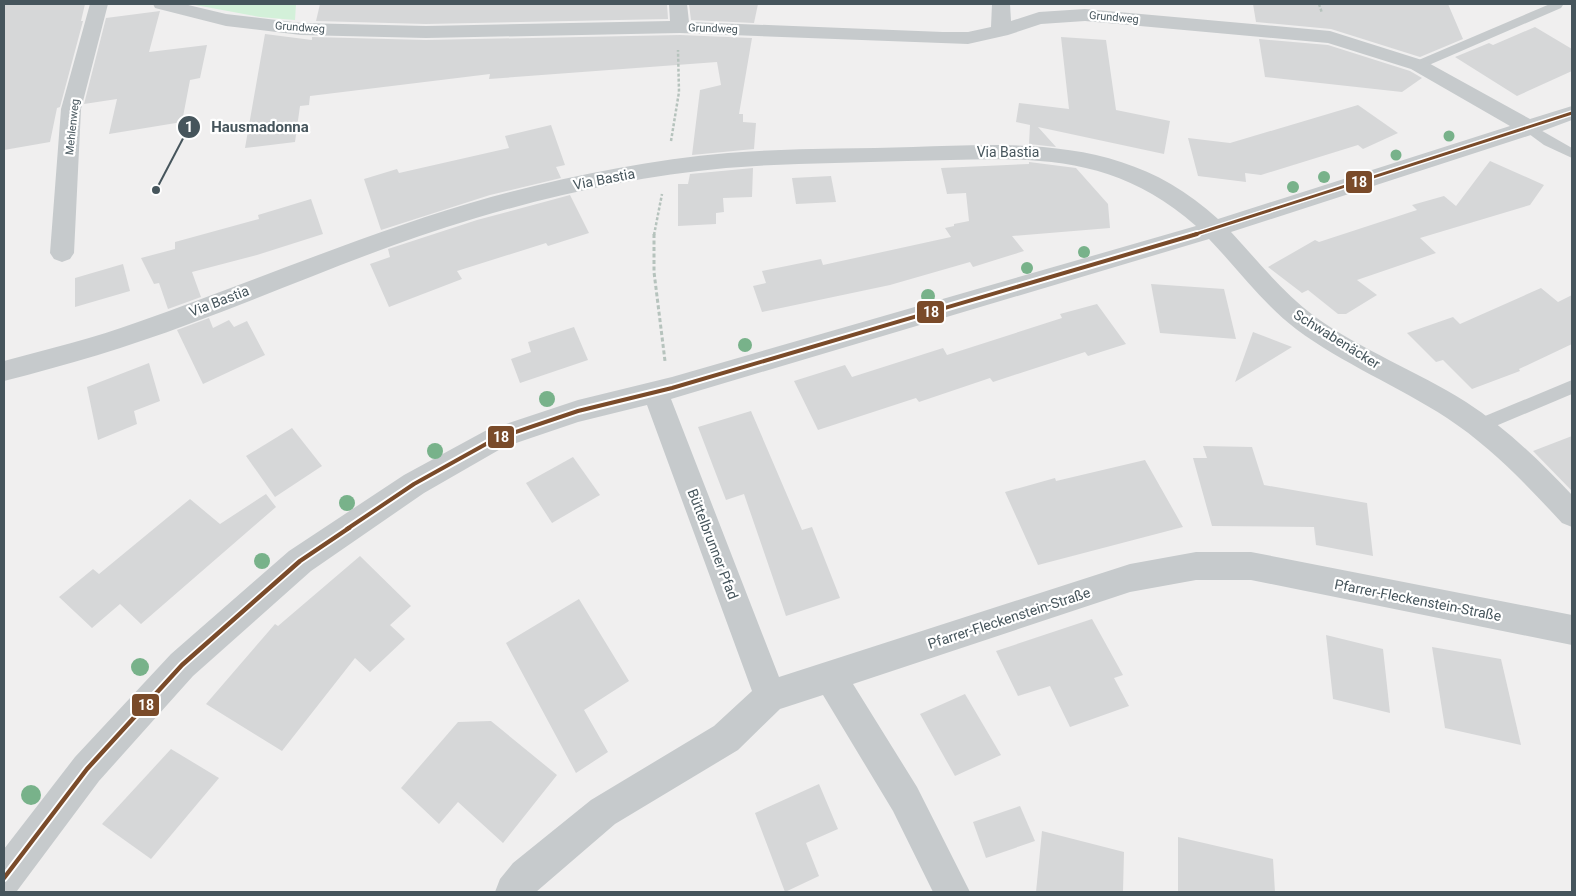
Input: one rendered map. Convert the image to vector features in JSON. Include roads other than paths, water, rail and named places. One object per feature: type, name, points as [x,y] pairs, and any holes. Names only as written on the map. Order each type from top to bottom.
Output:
[{"type":"street","name":"Mehlenweg","points":[[62,253],[71,109],[99,4]]},
{"type":"street","name":"Grundweg","points":[[162,4],[226,20],[301,29],[426,32],[680,27],[943,38],[968,38],[1001,31],[1039,18],[1085,14],[1330,37],[1418,65],[1530,128]]},
{"type":"street","name":"Grundweg","points":[[678,4],[680,27]]},
{"type":"street","points":[[1001,4],[1001,31]]},
{"type":"street","points":[[4,878],[87,770],[182,665],[300,561],[414,484],[495,439],[578,411],[655,392],[1214,228],[1572,113]]},
{"type":"street","name":"Via Bastia","points":[[4,371],[55,358],[148,329],[355,248],[438,220],[571,185],[668,168],[797,156],[1047,152],[1092,159],[1132,174],[1171,194],[1214,228]]},
{"type":"street","name":"Schwabenäcker","points":[[1214,228],[1270,294],[1306,322],[1348,349],[1429,393],[1479,426],[1572,514]]},
{"type":"street","name":"Büttelbrunner Pfad","points":[[655,392],[770,696]]},
{"type":"street","name":"Pfarrer-Fleckenstein-Straße","points":[[513,892],[526,876],[602,812],[726,738],[770,696],[1130,578],[1196,566],[1250,566],[1572,630]]},
{"type":"street","points":[[830,676],[906,799],[952,892]]},
{"type":"lane","points":[[1418,65],[1557,5]]},
{"type":"lane","points":[[1530,128],[1549,142],[1572,153]]},
{"type":"lane","points":[[1479,426],[1572,388]]},
{"type":"place","name":"Hausmadonna","points":[[156,190]]}]
